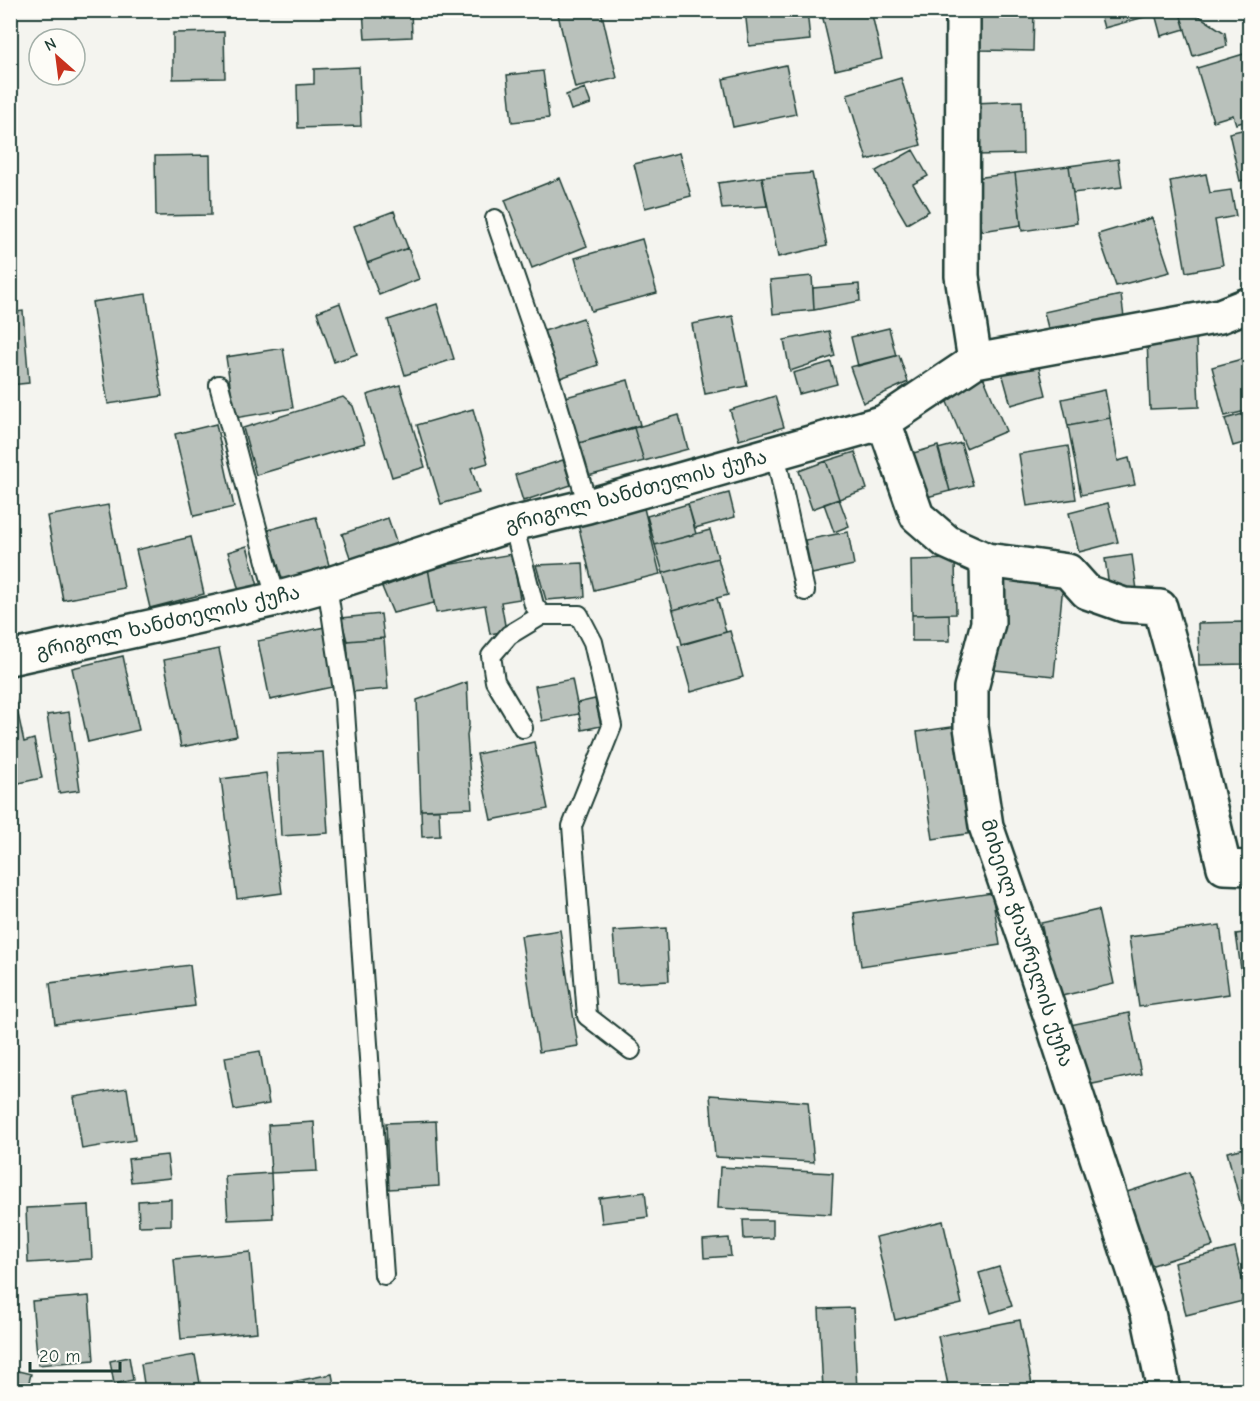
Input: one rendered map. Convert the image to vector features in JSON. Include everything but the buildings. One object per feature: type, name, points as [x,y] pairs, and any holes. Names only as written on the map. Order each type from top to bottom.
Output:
[{"type":"street","points":[[963,10],[962,276],[975,361]]},
{"type":"street","name":"გრიგოლ ხანძთელის ქუჩა","points":[[10,658],[276,599],[327,585],[513,524],[588,506],[884,422],[975,361],[1220,316],[1250,304]]},
{"type":"street","points":[[884,422],[917,516],[947,542],[987,560],[1068,571],[1087,592],[1124,605],[1160,607],[1224,867],[1250,868]]},
{"type":"street","name":"მიხეილ ჭიაურელის ქუჩა","points":[[987,560],[988,623],[971,688],[971,727],[986,826],[1148,1312],[1164,1390]]},
{"type":"lane","points":[[495,219],[553,388],[588,506]]},
{"type":"lane","points":[[219,385],[276,599]]},
{"type":"lane","points":[[775,453],[805,591]]},
{"type":"lane","points":[[513,524],[534,605],[542,615]]},
{"type":"lane","points":[[327,585],[344,697],[384,1275]]},
{"type":"lane","points":[[523,728],[495,681],[491,656],[509,635],[542,615],[579,615],[593,642],[612,726],[572,826],[586,1016],[631,1050]]}]
